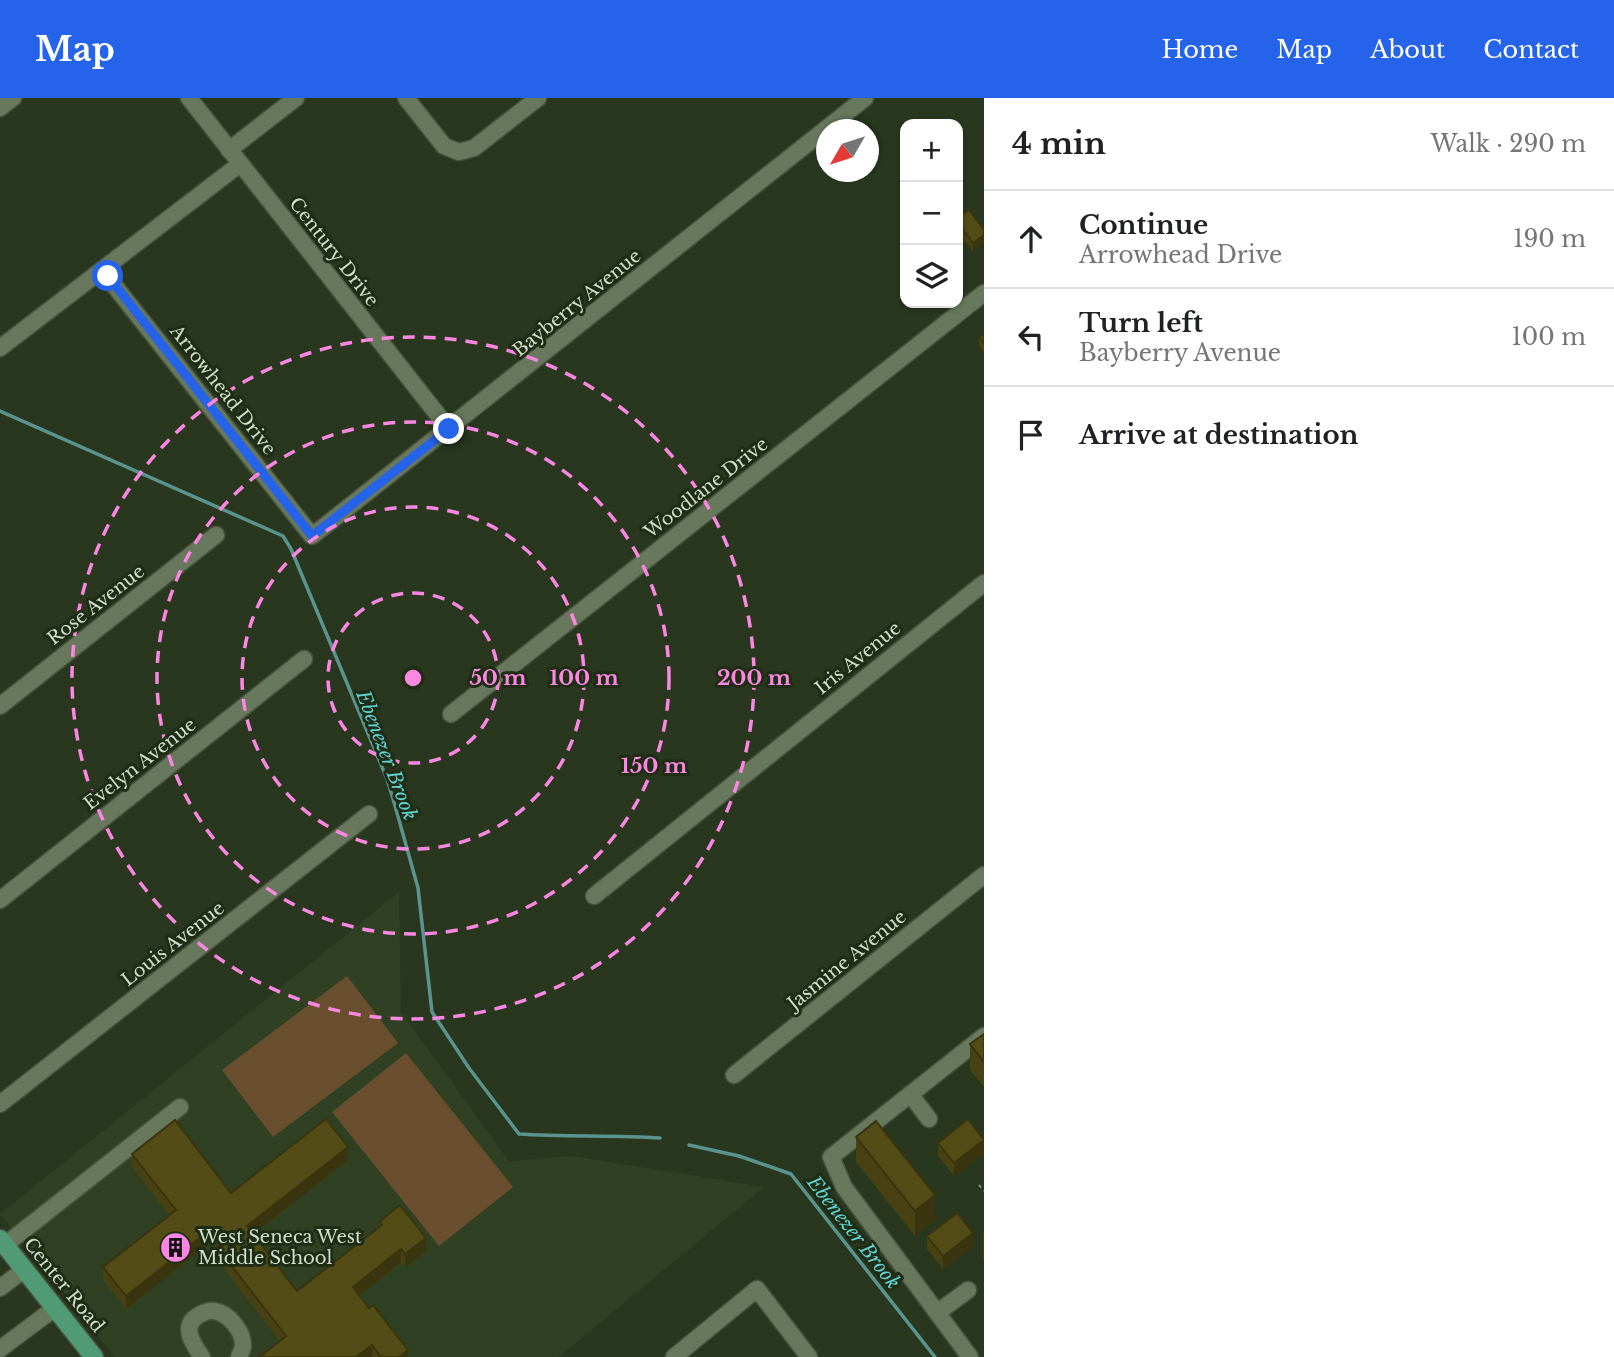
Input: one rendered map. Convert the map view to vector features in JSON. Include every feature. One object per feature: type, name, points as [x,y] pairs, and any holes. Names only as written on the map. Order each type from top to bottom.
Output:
[{"type":"main road","name":"Center Road","points":[[2,1242],[94,1357]]},
{"type":"street","points":[[0,108],[13,98]]},
{"type":"street","name":"Century Drive","points":[[188,98],[449,429]]},
{"type":"street","points":[[229,150],[296,98]]},
{"type":"street","points":[[406,98],[444,146],[459,152],[474,148],[538,98]]},
{"type":"street","name":"Bayberry Avenue","points":[[312,536],[865,98]]},
{"type":"street","points":[[0,348],[240,164]]},
{"type":"street","name":"Arrowhead Drive","points":[[102,270],[312,536]]},
{"type":"street","name":"Woodlane Drive","points":[[451,714],[984,293]]},
{"type":"street","name":"Rose Avenue","points":[[0,705],[216,535]]},
{"type":"street","name":"Iris Avenue","points":[[594,896],[984,583]]},
{"type":"street","name":"Evelyn Avenue","points":[[0,900],[304,659]]},
{"type":"street","name":"Louis Avenue","points":[[0,1104],[369,814]]},
{"type":"street","name":"Jasmine Avenue","points":[[734,1075],[984,875]]},
{"type":"street","points":[[970,1357],[844,1187],[831,1157],[984,1035]]},
{"type":"street","points":[[910,1094],[929,1119]]},
{"type":"street","points":[[2,1242],[180,1107]]},
{"type":"street","points":[[0,1288],[25,1269]]},
{"type":"street","points":[[674,1357],[757,1289],[810,1357]]},
{"type":"street","points":[[937,1312],[968,1290]]},
{"type":"street","points":[[0,1349],[55,1308]]},
{"type":"street","points":[[202,1357],[191,1341],[189,1327],[194,1318],[205,1312],[215,1311],[228,1317],[239,1329],[243,1347],[239,1357]]},
{"type":"path","points":[[979,1185],[984,1191]]},
{"type":"shaded area","points":[[399,892],[401,1012],[509,1161],[573,1156],[764,1187],[559,1357],[115,1357],[0,1214]]},
{"type":"shaded area","points":[[347,976],[398,1043],[273,1137],[222,1070]]},
{"type":"shaded area","points":[[406,1053],[513,1187],[439,1246],[332,1112]]},
{"type":"building","points":[[969,210],[984,230],[984,235],[973,243],[963,230],[963,214]]},
{"type":"building","points":[[984,1034],[984,1062],[970,1044]]},
{"type":"building","name":"West Seneca West Middle School","points":[[326,1119],[348,1147],[247,1226],[297,1291],[382,1225],[379,1222],[400,1205],[426,1238],[405,1254],[401,1249],[353,1287],[369,1308],[373,1305],[408,1350],[399,1357],[381,1357],[372,1345],[356,1357],[259,1357],[286,1336],[217,1247],[221,1244],[210,1230],[126,1296],[103,1267],[176,1210],[132,1154],[175,1120],[231,1193]]},
{"type":"building","points":[[968,1119],[984,1140],[954,1163],[938,1143]]},
{"type":"building","points":[[876,1121],[935,1195],[915,1211],[856,1137]]},
{"type":"building","points":[[957,1213],[973,1233],[943,1256],[927,1236]]},
{"type":"waterway","name":"Ebenezer Brook","points":[[0,411],[283,536],[291,549],[387,779],[418,888],[432,1012],[469,1068],[519,1134],[660,1138]]},
{"type":"waterway","name":"Ebenezer Brook","points":[[689,1145],[739,1156],[791,1174],[935,1357]]},
{"type":"place","name":"West Seneca West Middle School","points":[[175,1247]]},
{"type":"route","points":[[108,276],[312,536],[449,429]]}]
